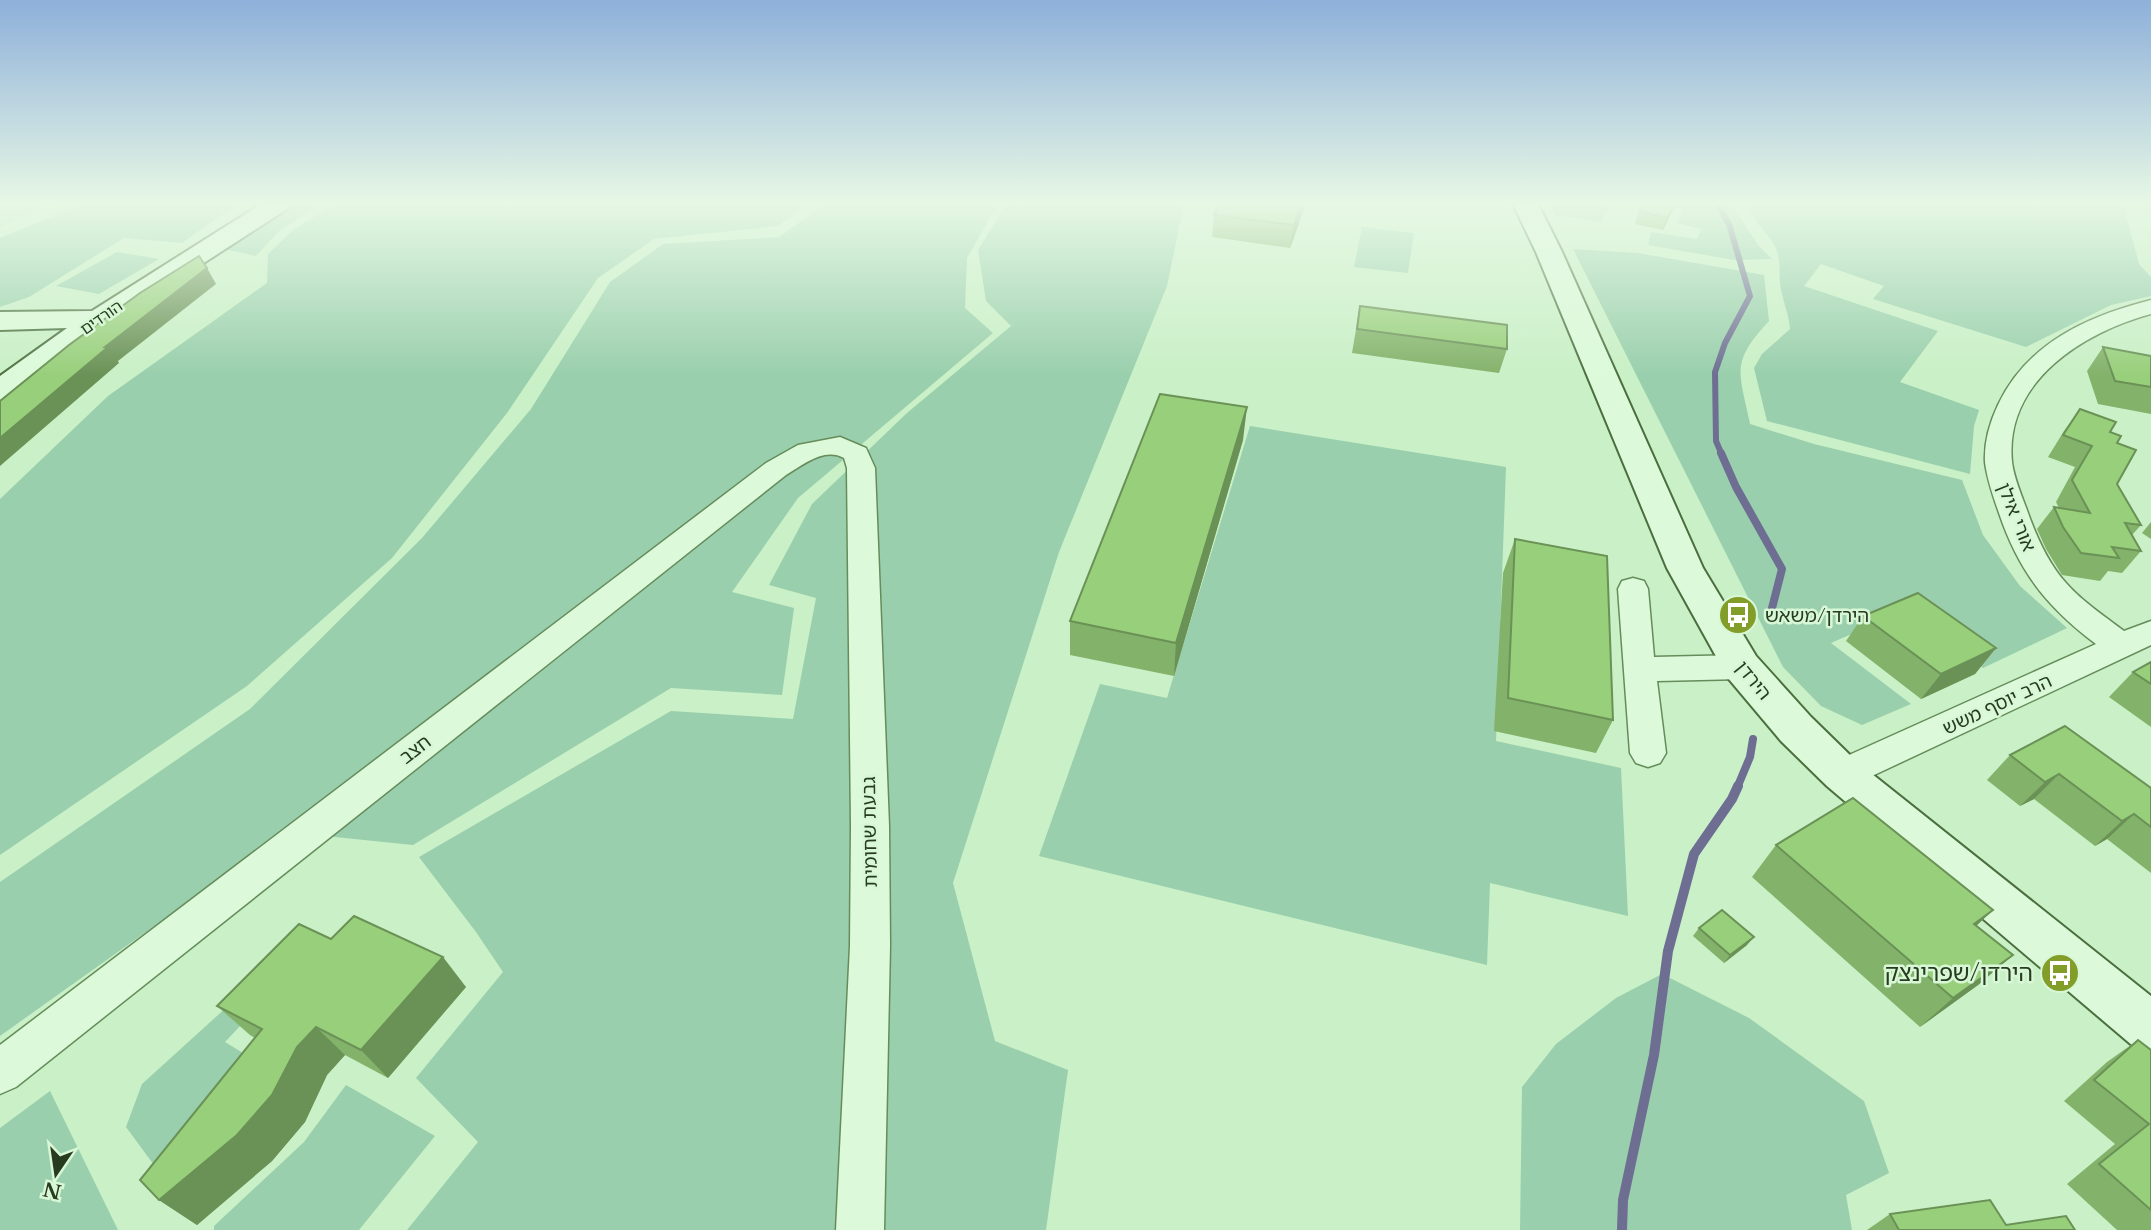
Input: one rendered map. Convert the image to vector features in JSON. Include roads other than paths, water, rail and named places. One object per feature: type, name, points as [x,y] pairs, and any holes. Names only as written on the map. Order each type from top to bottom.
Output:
[{"type":"street","name":"הורדים","points":[[0,391],[97,318],[187,261]]},
{"type":"street","name":"הירדן","points":[[1553,261],[1685,568],[1741,667],[1796,729],[1842,774],[2151,1028]]},
{"type":"street","name":"אורי אילן","points":[[2136,639],[2084,618],[2055,591],[2037,565],[2016,522],[2000,476],[1999,444],[2009,409],[2026,377],[2050,353],[2092,327],[2120,314],[2151,307]]},
{"type":"street","points":[[0,321],[97,318]]},
{"type":"street","name":"חצב","points":[[0,1072],[776,469],[808,451],[840,445]]},
{"type":"street","name":"גבעת שחומית","points":[[840,445],[856,454],[861,468],[870,946],[860,1230]]},
{"type":"street","points":[[1633,589],[1648,753]]},
{"type":"street","name":"הרב יוסף משש","points":[[1842,774],[2136,639]]},
{"type":"street","points":[[1639,669],[1741,667]]},
{"type":"waterway","points":[[1722,455],[1716,441],[1715,372],[1725,343],[1750,296],[1740,261]]},
{"type":"waterway","points":[[1721,453],[1736,487],[1782,569],[1770,616]]},
{"type":"waterway","points":[[1737,788],[1750,757],[1753,739]]},
{"type":"waterway","points":[[1622,1230],[1623,1200],[1654,1055],[1668,951],[1694,854],[1738,786]]},
{"type":"place","name":"הירדן/משאש","points":[[1738,615]]},
{"type":"place","name":"הירדן/שפרינצק","points":[[2060,973]]}]
